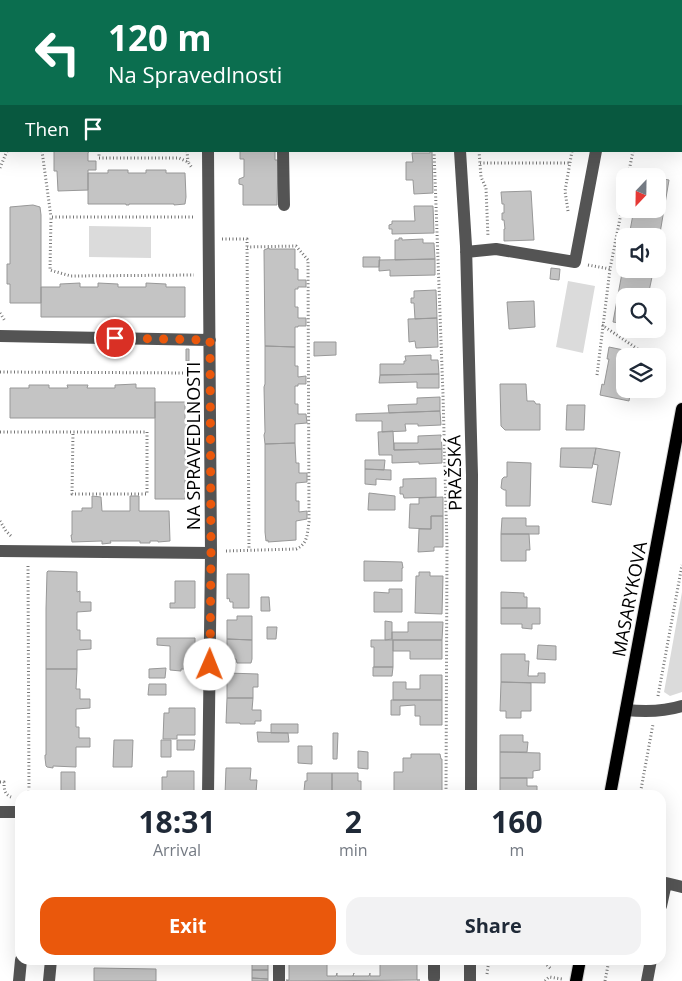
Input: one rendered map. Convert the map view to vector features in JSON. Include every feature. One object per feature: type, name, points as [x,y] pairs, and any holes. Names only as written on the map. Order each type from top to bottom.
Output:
[{"type":"main road","name":"MASARYKOVA","points":[[611,790],[682,409]]},
{"type":"main road","points":[[576,981],[579,965]]},
{"type":"street","name":"NA SPRAVEDLNOSTI","points":[[208,152],[211,552],[208,790]]},
{"type":"street","points":[[283,152],[284,205]]},
{"type":"street","name":"PRAŽSKÁ","points":[[460,152],[466,252],[472,475],[472,790]]},
{"type":"street","points":[[466,252],[496,249],[575,262],[596,152]]},
{"type":"street","name":"NA SPRAVEDLNOSTI","points":[[0,336],[210,340]]},
{"type":"street","name":"NA SPRAVEDLNOSTI","points":[[0,551],[211,552]]},
{"type":"street","points":[[626,710],[656,712],[682,706]]},
{"type":"street","points":[[0,812],[15,812]]},
{"type":"street","points":[[666,883],[682,887]]},
{"type":"street","points":[[21,965],[21,981]]},
{"type":"street","points":[[49,981],[51,965]]},
{"type":"street","points":[[279,965],[279,981]]},
{"type":"street","points":[[434,965],[434,978]]},
{"type":"street","points":[[470,965],[470,981]]},
{"type":"street","points":[[647,981],[650,965]]},
{"type":"path","points":[[0,168],[7,152]]},
{"type":"path","points":[[99,152],[99,158],[178,158],[188,162]]},
{"type":"path","points":[[187,152],[188,162],[193,172]]},
{"type":"path","points":[[434,152],[447,546],[446,790]]},
{"type":"path","points":[[479,152],[481,177],[486,188],[488,250]]},
{"type":"path","points":[[570,220],[565,191],[572,152]]},
{"type":"path","points":[[630,168],[634,152]]},
{"type":"path","points":[[42,154],[51,217],[50,270],[71,276],[194,276]]},
{"type":"path","points":[[480,163],[569,163]]},
{"type":"path","points":[[51,217],[194,217]]},
{"type":"path","points":[[597,375],[610,270],[620,218]]},
{"type":"path","points":[[219,239],[248,239],[249,550]]},
{"type":"path","points":[[211,552],[296,550],[302,546],[307,536],[309,522],[308,260],[296,246],[247,247]]},
{"type":"path","points":[[575,262],[610,270]]},
{"type":"path","points":[[194,266],[194,284]]},
{"type":"path","points":[[0,313],[11,324]]},
{"type":"path","points":[[602,325],[636,348]]},
{"type":"path","points":[[0,372],[210,373]]},
{"type":"path","points":[[0,432],[73,432],[147,432],[147,494],[72,494],[73,432]]},
{"type":"path","points":[[0,521],[6,532],[12,536]]},
{"type":"path","points":[[28,552],[29,790]]},
{"type":"path","points":[[641,790],[682,565]]},
{"type":"path","points":[[0,782],[4,782],[6,794],[13,797]]},
{"type":"path","points":[[486,979],[488,965]]},
{"type":"path","points":[[547,965],[551,969]]},
{"type":"path","points":[[605,981],[608,965]]},
{"type":"path","points":[[545,981],[549,977]]},
{"type":"shaded area","points":[[89,226],[151,227],[151,258],[89,257]]},
{"type":"shaded area","points":[[568,281],[595,286],[583,353],[556,347]]},
{"type":"shaded area","points":[[682,592],[682,692],[670,696],[664,692]]},
{"type":"building","points":[[54,152],[88,152],[88,161],[96,161],[96,170],[88,170],[88,190],[58,191],[57,171],[54,171]]},
{"type":"building","points":[[240,152],[275,152],[275,160],[278,160],[277,205],[243,205],[243,185],[239,184],[239,179],[244,177],[244,159],[240,159]]},
{"type":"building","points":[[432,152],[433,193],[414,194],[413,180],[406,180],[406,162],[413,162],[412,153]]},
{"type":"building","points":[[108,170],[128,170],[128,173],[146,173],[146,170],[166,170],[166,173],[185,173],[185,204],[88,204],[88,173],[108,173]]},
{"type":"building","points":[[666,179],[669,180],[666,198]]},
{"type":"building","points":[[531,191],[534,240],[504,241],[505,229],[502,213],[504,213],[504,204],[502,204],[501,192]]},
{"type":"building","points":[[33,205],[40,207],[41,215],[41,303],[10,303],[10,284],[7,284],[7,264],[10,264],[10,207]]},
{"type":"building","points":[[414,206],[433,206],[434,233],[392,234],[392,229],[389,229],[389,225],[392,224],[392,221],[415,221]]},
{"type":"building","points":[[632,218],[663,218],[661,228],[630,228]]},
{"type":"building","points":[[399,238],[402,238],[402,240],[423,239],[423,243],[434,243],[435,259],[395,260],[395,240],[399,240]]},
{"type":"building","points":[[269,248],[295,249],[295,269],[298,269],[298,280],[306,280],[306,287],[295,289],[295,307],[298,307],[298,318],[306,318],[306,326],[295,327],[295,347],[265,346],[264,250]]},
{"type":"building","points":[[363,257],[380,257],[379,267],[363,267]]},
{"type":"building","points":[[435,259],[435,275],[390,276],[390,270],[379,271],[379,260]]},
{"type":"building","points":[[551,268],[560,269],[559,280],[550,279]]},
{"type":"building","points":[[621,278],[652,278],[650,288],[619,288]]},
{"type":"building","points":[[80,283],[80,287],[98,287],[98,283],[118,284],[118,287],[146,287],[146,283],[166,284],[166,287],[185,287],[185,317],[41,317],[41,287],[60,287],[60,284]]},
{"type":"building","points":[[436,290],[437,318],[415,319],[414,303],[411,303],[411,298],[414,298],[414,291]]},
{"type":"building","points":[[534,301],[535,327],[509,329],[507,302]]},
{"type":"building","points":[[616,306],[616,322],[613,322]]},
{"type":"building","points":[[437,318],[438,347],[416,348],[415,341],[409,342],[408,319]]},
{"type":"building","points":[[314,342],[336,342],[336,355],[314,356]]},
{"type":"building","points":[[265,346],[295,347],[295,366],[298,366],[298,377],[306,376],[306,384],[295,386],[295,404],[298,404],[298,414],[306,414],[307,423],[295,424],[295,443],[265,444]]},
{"type":"building","points":[[609,347],[616,348],[616,398],[630,398],[629,401],[600,395],[602,384],[604,385],[609,359],[607,359]]},
{"type":"building","points":[[186,349],[189,349],[189,361],[186,361]]},
{"type":"building","points":[[431,355],[431,360],[438,360],[439,374],[380,375],[380,364],[404,364],[404,361],[406,361],[405,356]]},
{"type":"building","points":[[439,374],[439,388],[417,388],[417,382],[379,383],[380,375]]},
{"type":"building","points":[[136,384],[136,388],[155,388],[155,418],[10,418],[10,388],[29,388],[29,385],[49,385],[49,388],[68,388],[67,385],[88,385],[87,388],[115,388],[115,385]]},
{"type":"building","points":[[500,384],[526,384],[527,401],[534,401],[536,404],[540,404],[540,430],[505,430],[501,426]]},
{"type":"building","points":[[440,397],[440,411],[389,413],[388,405],[417,404],[417,398]]},
{"type":"building","points":[[155,402],[185,402],[185,421],[188,421],[189,441],[185,441],[185,459],[188,459],[188,480],[185,480],[185,499],[155,499]]},
{"type":"building","points":[[567,405],[585,405],[584,430],[566,430]]},
{"type":"building","points":[[440,411],[441,425],[418,426],[418,424],[405,424],[406,431],[382,432],[382,421],[356,421],[356,414]]},
{"type":"building","points":[[393,431],[394,450],[442,449],[442,463],[392,463],[392,455],[379,455],[378,432]]},
{"type":"building","points":[[441,435],[442,449],[394,450],[394,443],[418,443],[418,436]]},
{"type":"building","points":[[295,443],[296,463],[299,463],[299,473],[307,473],[307,482],[296,483],[296,501],[299,501],[299,512],[307,511],[307,519],[296,521],[296,540],[268,542],[268,540],[266,541],[265,532],[265,444]]},
{"type":"building","points":[[561,448],[596,448],[592,468],[560,467]]},
{"type":"building","points":[[596,448],[620,452],[611,505],[592,502],[598,465],[593,464]]},
{"type":"building","points":[[365,460],[385,460],[384,470],[365,469]]},
{"type":"building","points":[[507,462],[531,463],[530,506],[506,506],[506,490],[501,488],[502,479],[507,477]]},
{"type":"building","points":[[365,469],[391,470],[391,480],[376,479],[376,485],[365,484]]},
{"type":"building","points":[[436,478],[436,497],[404,498],[403,494],[400,494],[400,487],[403,487],[403,479]]},
{"type":"building","points":[[369,493],[395,496],[395,510],[368,510]]},
{"type":"building","points":[[92,496],[101,497],[102,511],[130,511],[130,496],[139,496],[139,511],[169,511],[170,541],[140,543],[140,541],[110,541],[111,543],[102,544],[102,541],[72,542],[72,511],[92,508]]},
{"type":"building","points":[[443,497],[443,516],[431,516],[431,529],[409,528],[410,504],[419,504],[419,498]]},
{"type":"building","points":[[431,516],[443,516],[443,547],[434,547],[434,551],[418,552],[419,529],[431,529]]},
{"type":"building","points":[[502,518],[526,518],[526,526],[539,526],[539,534],[501,534]]},
{"type":"building","points":[[501,534],[529,534],[530,550],[526,550],[526,561],[501,561]]},
{"type":"building","points":[[364,561],[402,562],[402,581],[364,581]]},
{"type":"building","points":[[48,571],[77,572],[77,592],[80,591],[80,602],[91,602],[91,611],[77,612],[77,630],[80,630],[80,640],[91,640],[91,649],[77,650],[77,669],[46,669]]},
{"type":"building","points":[[419,572],[430,572],[430,576],[443,576],[442,614],[415,613],[416,576],[419,576]]},
{"type":"building","points":[[227,574],[249,574],[249,608],[233,608],[233,602],[230,602],[229,598],[227,599]]},
{"type":"building","points":[[175,581],[195,581],[195,608],[170,608],[170,603],[175,603]]},
{"type":"building","points":[[389,589],[402,589],[402,612],[374,612],[374,592],[389,593]]},
{"type":"building","points":[[501,592],[524,593],[524,597],[527,597],[527,608],[501,608]]},
{"type":"building","points":[[261,597],[269,597],[270,611],[261,611]]},
{"type":"building","points":[[501,608],[540,608],[540,624],[532,624],[532,629],[522,628],[522,624],[501,624]]},
{"type":"building","points":[[237,616],[252,616],[252,640],[227,639],[227,620],[237,620]]},
{"type":"building","points":[[385,621],[392,622],[392,639],[385,640]]},
{"type":"building","points":[[408,622],[443,622],[442,640],[392,640],[392,632],[408,632]]},
{"type":"building","points":[[267,627],[277,627],[276,639],[267,639]]},
{"type":"building","points":[[157,638],[195,638],[195,665],[188,665],[188,669],[181,669],[181,671],[170,670],[170,646],[157,645]]},
{"type":"building","points":[[227,639],[252,640],[251,663],[237,663],[236,659],[227,659]]},
{"type":"building","points":[[371,640],[393,640],[393,667],[374,667],[374,647],[371,647]]},
{"type":"building","points":[[393,640],[442,640],[442,659],[410,659],[410,651],[393,651]]},
{"type":"building","points":[[538,645],[556,646],[556,660],[537,659]]},
{"type":"building","points":[[501,654],[525,654],[525,661],[529,661],[528,676],[538,676],[538,673],[545,673],[545,683],[501,682]]},
{"type":"building","points":[[373,667],[393,667],[392,676],[373,676]]},
{"type":"building","points":[[166,668],[165,678],[149,678],[149,669]]},
{"type":"building","points":[[46,669],[77,669],[76,689],[80,689],[80,699],[90,699],[90,708],[76,709],[76,727],[79,727],[79,738],[90,738],[90,747],[76,747],[76,767],[53,766],[53,768],[46,766]]},
{"type":"building","points":[[227,673],[258,674],[258,687],[253,687],[253,698],[227,698]]},
{"type":"building","points":[[420,675],[442,675],[442,700],[393,700],[393,682],[406,682],[406,689],[420,689]]},
{"type":"building","points":[[501,682],[531,683],[531,711],[521,711],[521,718],[506,718],[506,711],[500,711]]},
{"type":"building","points":[[149,684],[166,684],[166,695],[148,695]]},
{"type":"building","points":[[227,698],[253,698],[252,710],[261,710],[261,721],[255,721],[255,724],[226,723]]},
{"type":"building","points":[[391,700],[442,700],[442,725],[420,725],[420,716],[415,716],[415,705],[400,706],[400,715],[391,715]]},
{"type":"building","points":[[169,708],[195,708],[195,735],[177,735],[177,739],[163,739],[164,713],[169,713]]},
{"type":"building","points":[[271,724],[298,724],[298,733],[271,733]]},
{"type":"building","points":[[257,732],[288,733],[289,742],[258,742]]},
{"type":"building","points":[[333,733],[338,733],[337,759],[333,759]]},
{"type":"building","points":[[500,735],[523,735],[523,742],[528,742],[527,752],[500,752]]},
{"type":"building","points":[[114,740],[133,740],[132,767],[113,767]]},
{"type":"building","points":[[161,740],[171,740],[171,757],[161,757]]},
{"type":"building","points":[[177,740],[195,740],[194,750],[177,750]]},
{"type":"building","points":[[298,746],[312,746],[312,764],[298,763]]},
{"type":"building","points":[[358,751],[368,752],[368,769],[358,768]]},
{"type":"building","points":[[500,752],[540,753],[540,770],[533,771],[533,778],[500,778]]},
{"type":"building","points":[[411,754],[440,754],[442,759],[442,790],[394,790],[394,772],[403,772],[403,758],[411,758]]},
{"type":"building","points":[[226,768],[251,768],[250,780],[257,780],[256,790],[225,790]]},
{"type":"building","points":[[167,771],[194,771],[194,790],[162,790],[162,777],[167,777]]},
{"type":"building","points":[[61,772],[75,772],[75,790],[61,790]]},
{"type":"building","points":[[307,773],[332,773],[332,790],[304,790],[305,781],[307,781]]},
{"type":"building","points":[[332,773],[358,773],[358,781],[361,781],[361,790],[332,790]]},
{"type":"building","points":[[500,778],[527,778],[527,786],[537,786],[537,790],[500,790]]},
{"type":"building","points":[[252,965],[268,965],[268,970],[252,970]]},
{"type":"building","points":[[289,965],[327,965],[327,976],[336,976],[337,973],[337,976],[369,976],[370,973],[370,976],[380,976],[380,965],[417,965],[417,980],[420,980],[289,981],[286,980],[289,980]]},
{"type":"building","points":[[94,968],[156,969],[156,981],[94,981]]},
{"type":"building","points":[[252,970],[268,970],[268,979],[252,978]]},
{"type":"building","points":[[252,978],[268,979],[268,981],[252,981]]},
{"type":"route","points":[[115,338],[210,340],[210,665]]}]
